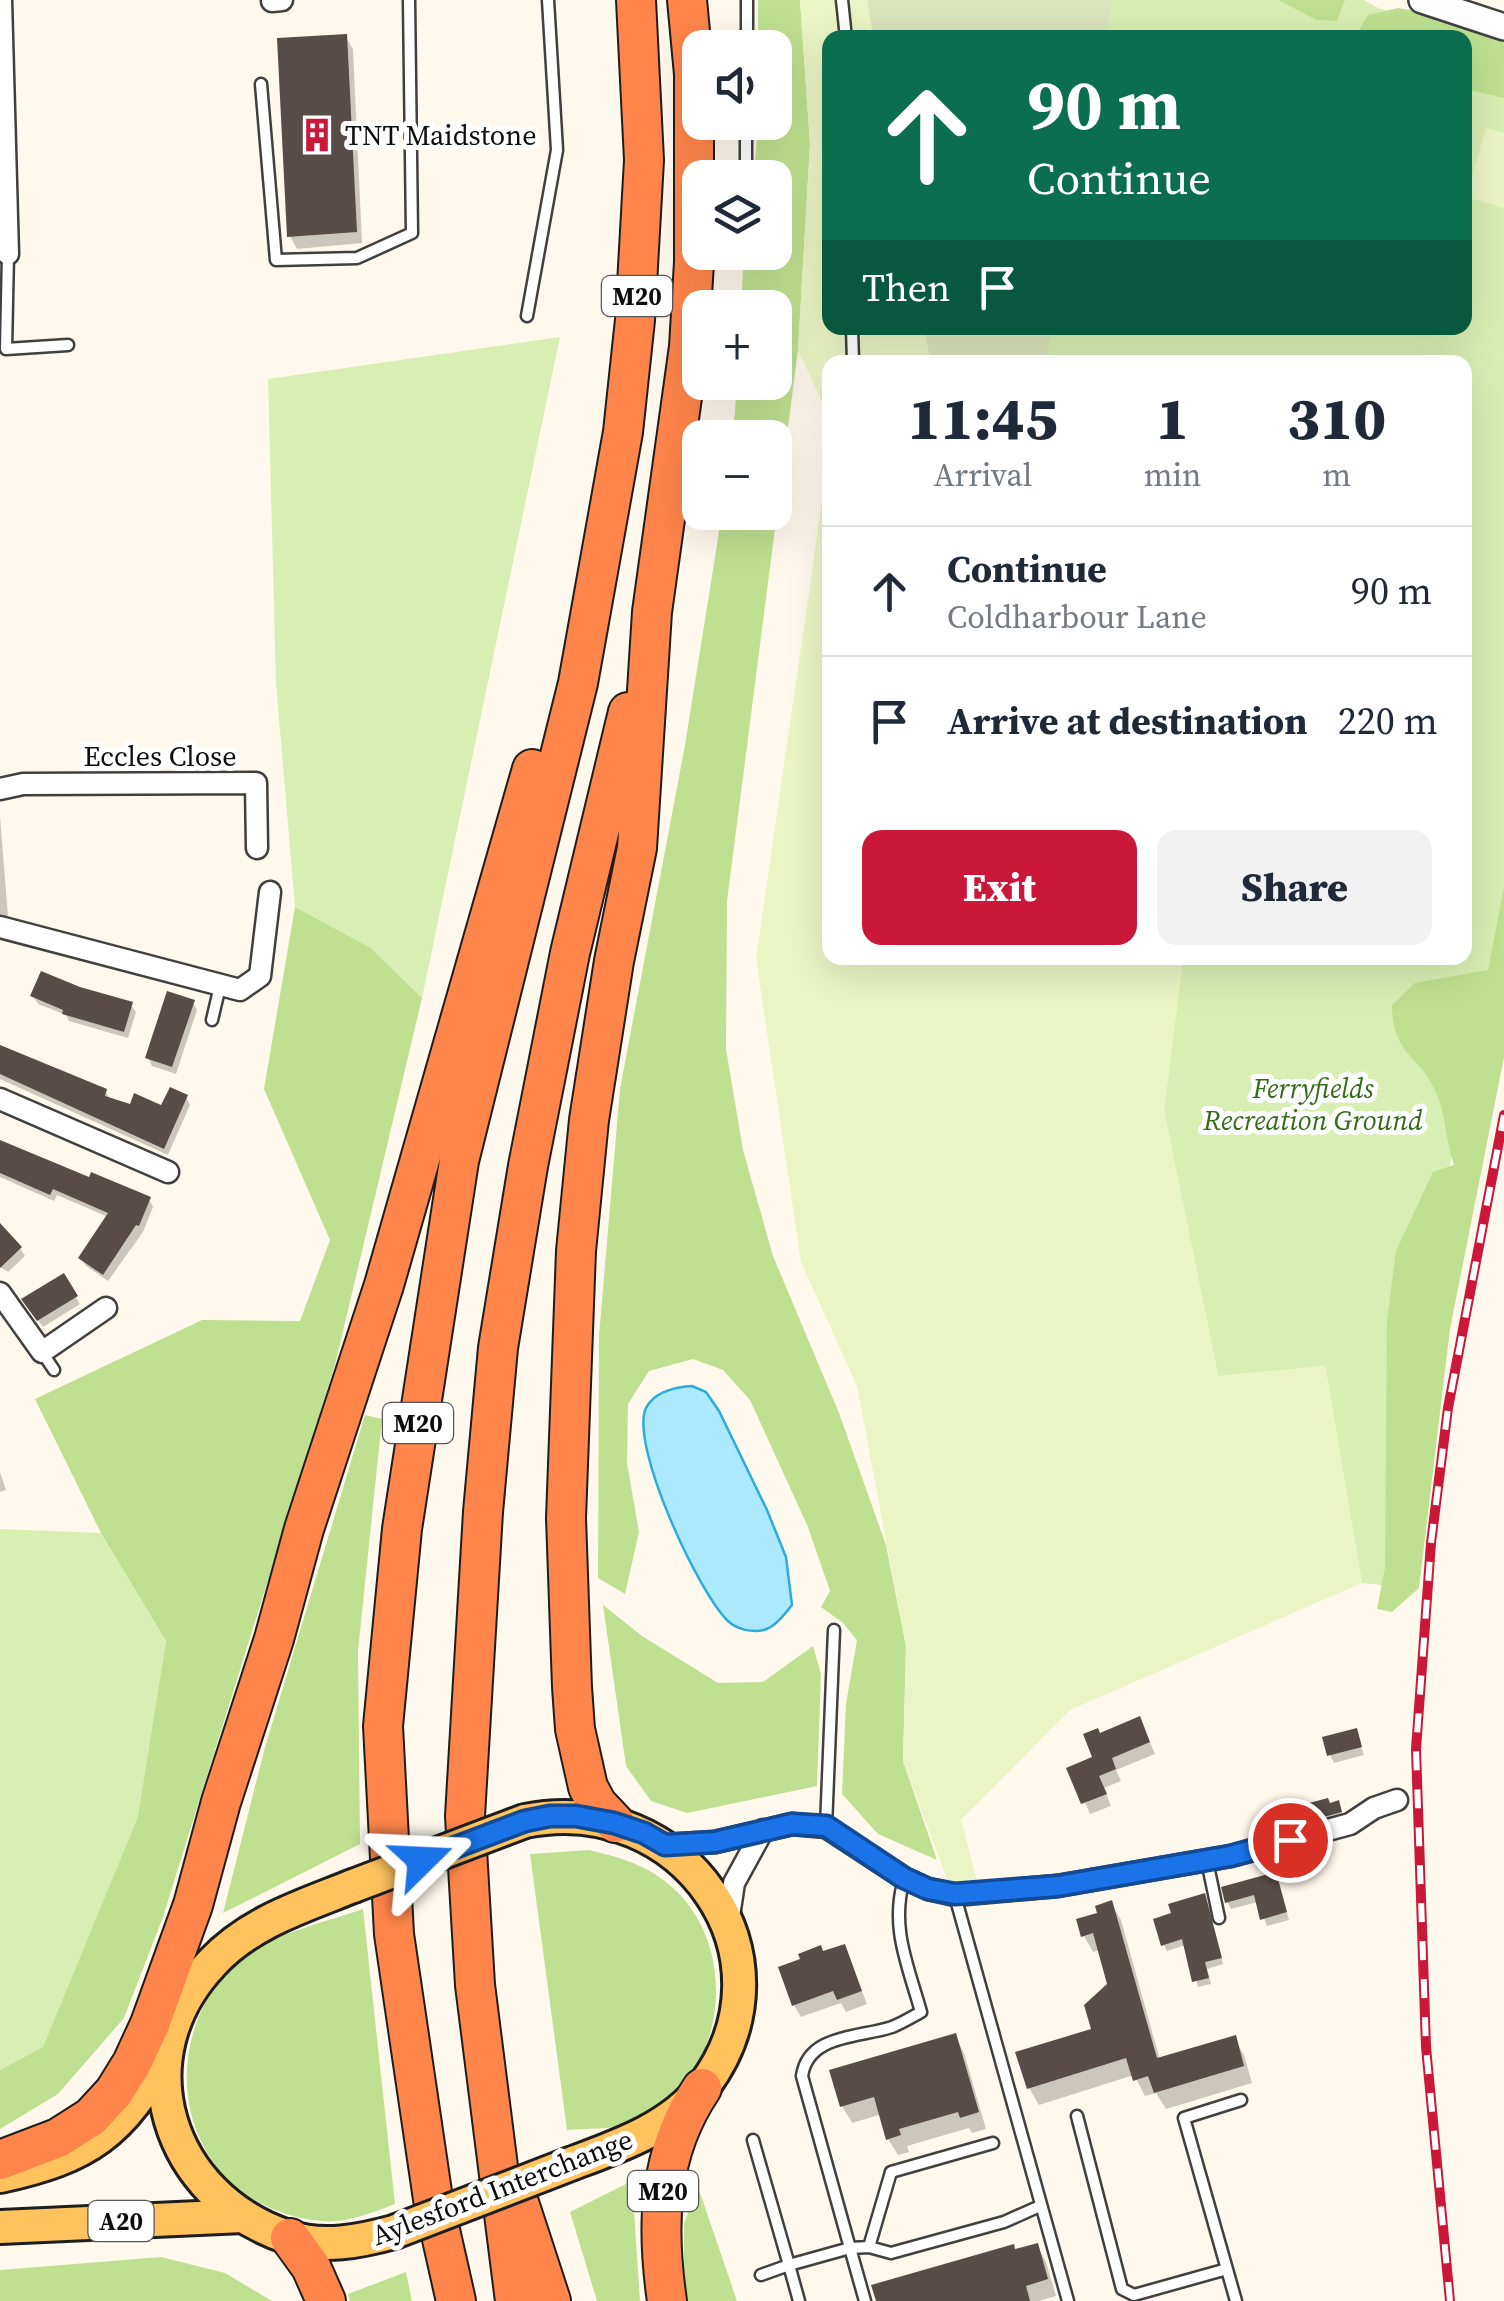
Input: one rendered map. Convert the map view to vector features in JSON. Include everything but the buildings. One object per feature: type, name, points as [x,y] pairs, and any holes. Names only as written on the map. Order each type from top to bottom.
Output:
[{"type":"highway","name":"M20","points":[[456,2301],[434,2198],[394,1934],[384,1726],[402,1529],[459,1162],[578,683],[623,432],[636,320],[644,160],[636,0]]},
{"type":"highway","name":"M20","points":[[614,1823],[588,1787],[575,1729],[566,1518],[578,1232],[589,1120],[637,848],[652,612],[689,347],[694,262],[694,74],[687,0]]},
{"type":"highway","name":"M20","points":[[0,2160],[58,2138],[91,2117],[132,2064],[150,2024],[193,1905],[304,1529],[384,1285],[526,790],[600,557]]},
{"type":"highway","name":"M20","points":[[516,2301],[475,1985],[465,1816],[482,1512],[498,1348],[528,1166],[570,953],[652,612]]},
{"type":"highway","name":"M20","points":[[174,2016],[193,1905]]},
{"type":"highway","name":"M20","points":[[667,2301],[661,2246],[663,2182],[677,2131],[702,2088]]},
{"type":"highway","name":"M20","points":[[491,2124],[551,2301]]},
{"type":"highway","points":[[290,2238],[326,2301]]},
{"type":"main road","name":"Aylesford Interchange","points":[[576,1816],[614,1823],[665,1845],[702,1881],[728,1924],[736,1956],[738,1987],[722,2056],[702,2088],[673,2114],[644,2134],[573,2163],[394,2232],[345,2242],[290,2238],[242,2216],[198,2176],[171,2123],[165,2094],[165,2053],[174,2016],[194,1984],[236,1942],[288,1912],[525,1821],[576,1816]]},
{"type":"main road","points":[[0,2176],[43,2166],[81,2150],[110,2130],[132,2108],[165,2053]]},
{"type":"main road","name":"A20","points":[[0,2226],[242,2216]]},
{"type":"street","points":[[1,0],[8,254]]},
{"type":"street","points":[[272,1],[282,0]]},
{"type":"street","points":[[1422,0],[1504,27]]},
{"type":"street","name":"Eccles Close","points":[[0,789],[23,784],[256,783],[257,848]]},
{"type":"street","points":[[0,927],[240,990],[260,976],[270,892]]},
{"type":"street","points":[[0,1100],[168,1172]]},
{"type":"street","points":[[0,1293],[48,1361],[106,1308]]},
{"type":"street","points":[[665,1845],[715,1842],[792,1824],[826,1826],[904,1878],[928,1889],[955,1894],[1058,1886],[1207,1860],[1350,1824],[1374,1808],[1397,1800]]},
{"type":"street","points":[[728,1924],[734,1882],[763,1830]]},
{"type":"lane","points":[[261,84],[276,260],[357,258],[412,233],[408,0]]},
{"type":"lane","points":[[527,316],[557,150],[548,0]]},
{"type":"lane","points":[[747,30],[748,0]]},
{"type":"lane","points":[[842,0],[845,30]]},
{"type":"lane","points":[[8,254],[6,348],[68,344]]},
{"type":"lane","points":[[212,1020],[220,986]]},
{"type":"lane","points":[[826,1826],[834,1630]]},
{"type":"lane","points":[[1207,1860],[1218,1918]]},
{"type":"lane","points":[[865,2301],[802,2076],[804,2062],[811,2052],[830,2042],[894,2026],[921,2012],[897,1928],[896,1904],[904,1878]]},
{"type":"lane","points":[[955,1894],[1068,2301]]},
{"type":"lane","points":[[1236,2301],[1184,2118],[1240,2100]]},
{"type":"lane","points":[[1078,2116],[1122,2289],[1134,2295],[1226,2269]]},
{"type":"lane","points":[[753,2140],[799,2301]]},
{"type":"lane","points":[[869,2247],[890,2172],[993,2143]]},
{"type":"lane","points":[[761,2274],[850,2248],[869,2247],[891,2253],[1004,2222],[1040,2206]]},
{"type":"green space","points":[[758,0],[800,0],[810,144],[792,397],[792,290],[742,290],[743,270],[792,270],[792,160],[755,160],[757,140],[792,140],[792,30],[758,30]]},
{"type":"green space","points":[[800,0],[867,0],[872,30],[822,30],[822,335],[925,335],[929,355],[822,355],[822,402],[798,350],[810,145]]},
{"type":"green space","points":[[867,0],[1113,0],[1107,30],[872,30]]},
{"type":"green space","name":"Ferryfields Recreation Ground","points":[[1113,0],[1364,0],[1378,8],[1453,30],[1107,30]]},
{"type":"green space","points":[[1278,0],[1345,0],[1337,21],[1317,20]]},
{"type":"green space","points":[[1398,8],[1434,14],[1504,41],[1504,98],[1472,91],[1472,30],[1359,30],[1368,15]]},
{"type":"green space","name":"Ferryfields Recreation Ground","points":[[1472,36],[1504,45],[1504,930],[1414,1320],[1408,1588],[1362,1583],[1325,1366],[1218,1376],[1164,1110],[1182,965],[1472,965],[1472,355],[1048,355],[1052,335],[1472,335]]},
{"type":"green space","points":[[1486,128],[1504,133],[1504,208],[1472,199],[1472,176]]},
{"type":"green space","points":[[925,335],[1052,335],[1048,355],[929,355]]},
{"type":"green space","points":[[560,337],[422,998],[371,948],[295,907],[276,683],[268,379]]},
{"type":"green space","points":[[736,400],[792,400],[789,420],[734,420]]},
{"type":"green space","points":[[822,502],[822,965],[1182,965],[1164,1110],[1218,1376],[1325,1366],[1362,1583],[1070,1710],[961,1820],[978,1884],[950,1887],[903,1761],[906,1646],[857,1386],[801,1262],[756,958]]},
{"type":"green space","points":[[719,530],[775,530],[727,901],[726,1049],[743,1150],[773,1256],[839,1413],[886,1545],[906,1646],[903,1761],[937,1860],[878,1834],[842,1794],[846,1704],[857,1640],[843,1623],[821,1607],[830,1591],[808,1527],[750,1400],[723,1370],[693,1359],[649,1371],[628,1404],[627,1463],[639,1532],[625,1594],[598,1578],[599,1336],[620,1089],[685,745]]},
{"type":"green space","points":[[1504,887],[1504,1057],[1450,1329],[1419,1588],[1392,1612],[1377,1609],[1385,1568],[1387,1320],[1396,1251],[1433,1172],[1454,1165],[1437,1095],[1424,1071],[1402,1046],[1393,1022],[1392,1005],[1415,983],[1488,970]]},
{"type":"green space","points":[[295,907],[371,948],[422,998],[335,1365],[163,1917],[124,2018],[58,2094],[0,2129],[0,2070],[43,2047],[138,1817],[166,1641],[101,1533],[35,1399],[202,1320],[300,1321],[330,1240],[264,1089]]},
{"type":"green space","points":[[365,1415],[382,1419],[358,1651],[360,1844],[223,1913],[265,1747]]},
{"type":"green space","points":[[0,1529],[101,1533],[166,1641],[139,1817],[43,2047],[0,2070]]},
{"type":"green space","points":[[603,1605],[642,1636],[718,1683],[763,1682],[813,1646],[821,1674],[817,1786],[687,1813],[651,1801],[626,1766]]},
{"type":"green space","points":[[589,1850],[640,1866],[683,1898],[702,1926],[713,1958],[716,1992],[712,2025],[701,2057],[684,2085],[660,2108],[622,2126],[567,2130],[530,1854]]},
{"type":"green space","points":[[363,1909],[395,2204],[349,2219],[321,2221],[272,2209],[234,2185],[207,2152],[191,2114],[187,2071],[195,2028],[215,1988],[248,1952]]},
{"type":"green space","points":[[632,2181],[640,2301],[597,2301],[570,2212]]},
{"type":"green space","points":[[698,2187],[737,2301],[684,2301],[684,2223]]},
{"type":"green space","points":[[161,2257],[225,2273],[272,2301],[0,2301],[0,2270]]},
{"type":"green space","points":[[406,2272],[412,2301],[350,2301],[348,2294]]},
{"type":"water","points":[[692,1386],[706,1392],[719,1411],[786,1557],[792,1605],[764,1630],[749,1631],[735,1626],[715,1606],[685,1551],[657,1484],[643,1426],[646,1408],[660,1394]]},
{"type":"railway","points":[[1450,2301],[1426,2047],[1416,1749],[1431,1543],[1448,1408],[1504,1115]]},
{"type":"place","name":"TNT Maidstone","points":[[317,135]]},
{"type":"route","points":[[422,1860],[525,1821],[550,1816],[614,1823],[665,1845],[715,1842],[792,1824],[826,1826],[904,1878],[928,1889],[955,1894],[1058,1886],[1230,1856],[1290,1840]]}]
